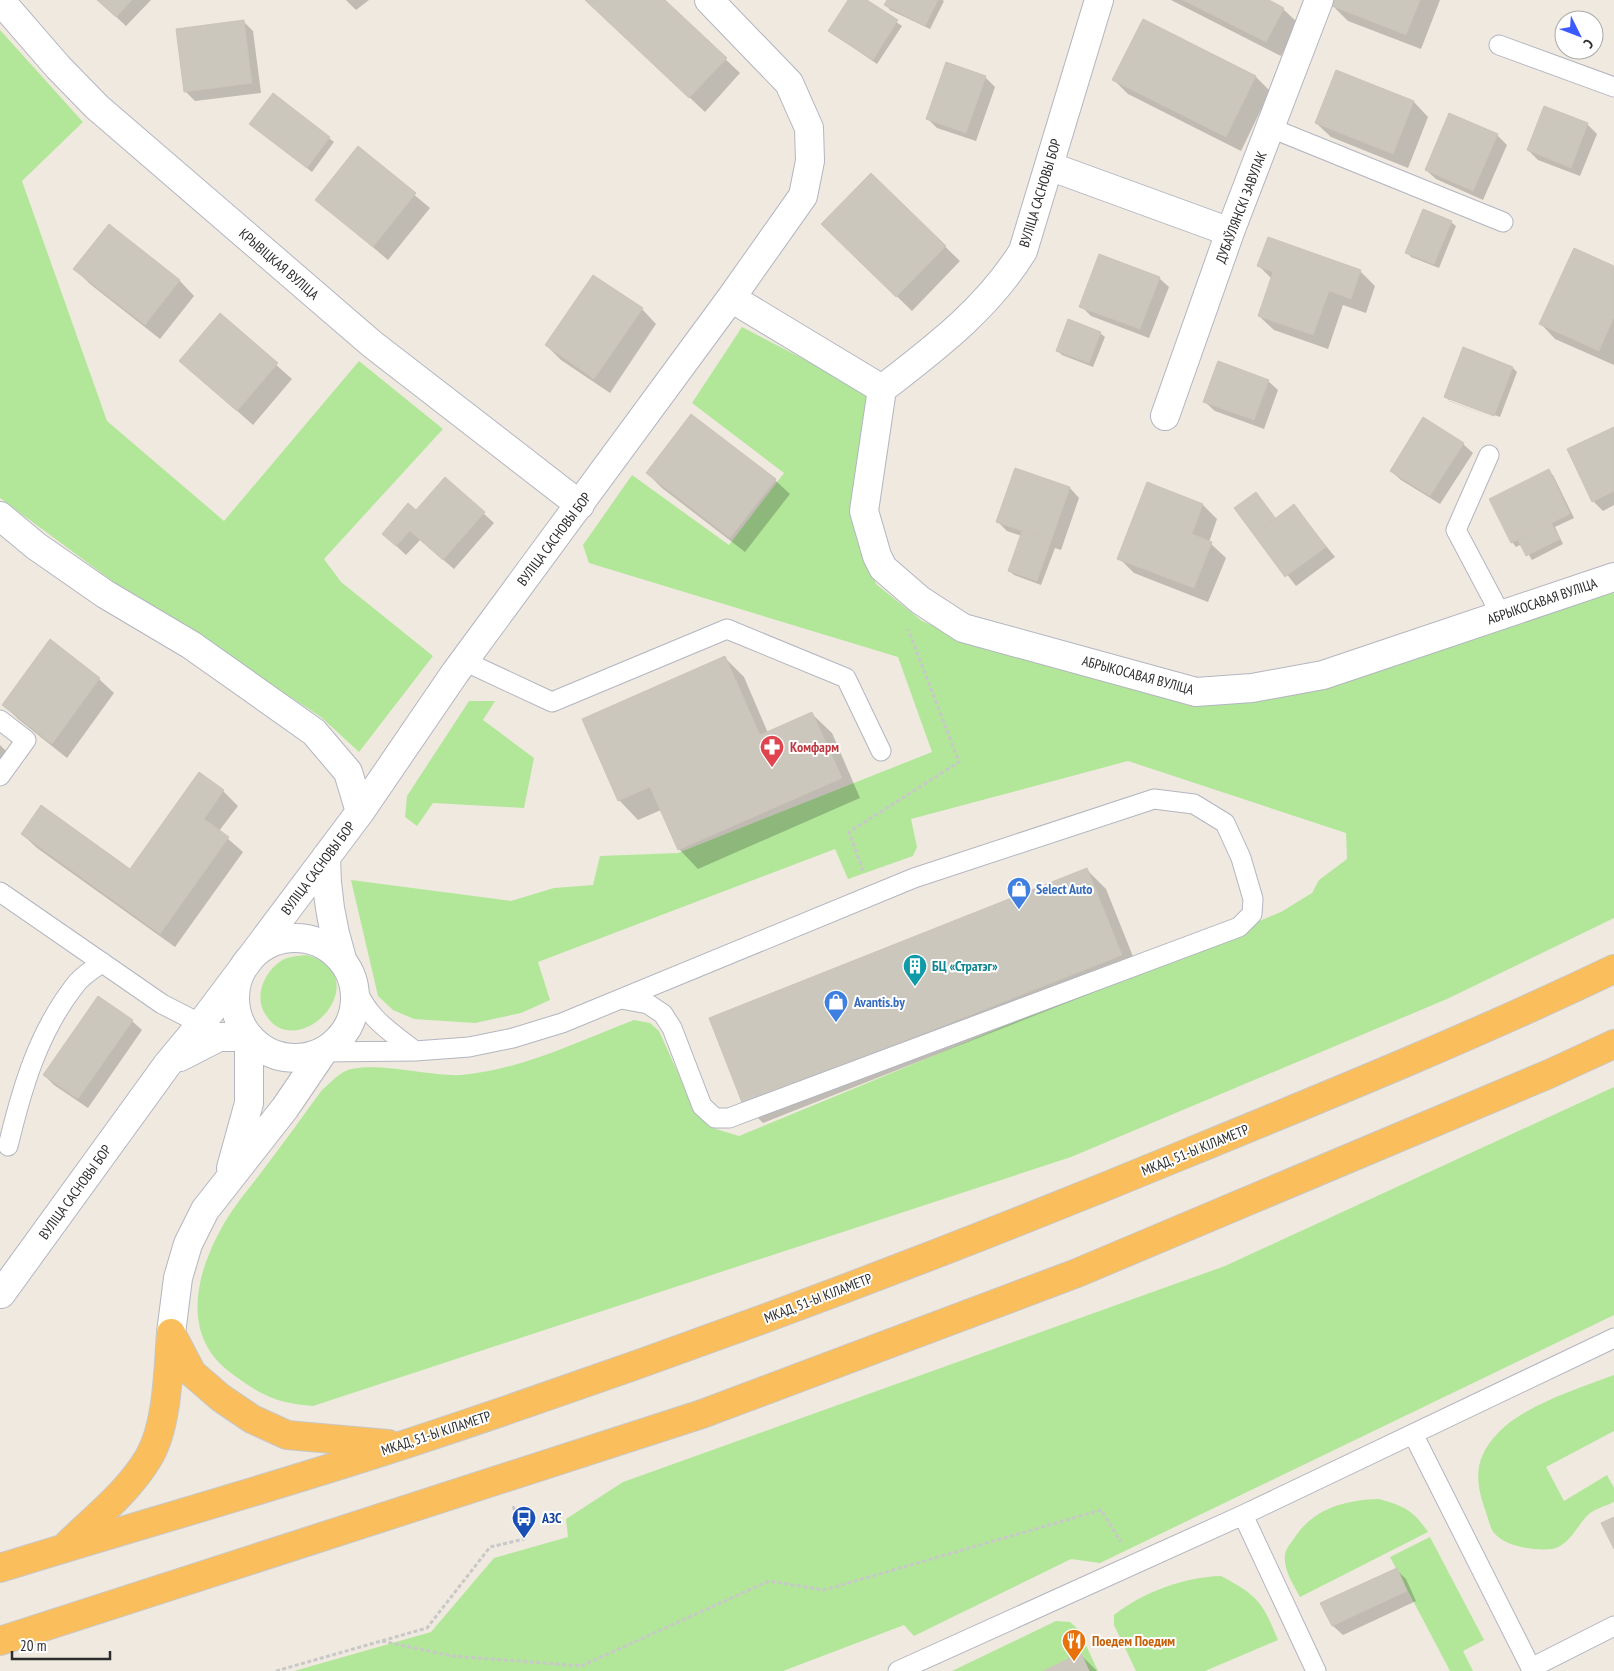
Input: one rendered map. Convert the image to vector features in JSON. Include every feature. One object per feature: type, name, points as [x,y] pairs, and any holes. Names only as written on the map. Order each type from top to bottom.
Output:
[{"type":"highway","name":"МКАД, 51-Ы КІЛАМЕТР","points":[[0,1568],[402,1445],[676,1352],[1021,1221],[1284,1114],[1562,994],[1614,969]]},
{"type":"highway","points":[[0,1641],[711,1410],[1077,1273],[1549,1074],[1614,1044]]},
{"type":"highway","points":[[171,1333],[192,1372],[221,1398],[252,1419],[287,1435],[402,1445]]},
{"type":"highway","points":[[63,1548],[127,1488],[150,1456],[161,1423],[171,1333]]},
{"type":"street","name":"КРЫВІЦКАЯ ВУЛІЦА","points":[[0,0],[58,67],[97,107],[372,344],[580,505]]},
{"type":"street","name":"ВУЛІЦА САСНОВЫ БОР","points":[[0,1294],[167,1065],[201,1024],[360,812],[464,661],[731,298],[803,196],[810,161],[809,128],[789,83],[709,0]]},
{"type":"street","name":"ВУЛІЦА САСНОВЫ БОР","points":[[882,389],[942,343],[974,313],[1012,269],[1023,251],[1099,0]]},
{"type":"street","name":"ДУБАЎЛЯНСКІ ЗАВУЛАК","points":[[1165,416],[1230,232],[1320,0]]},
{"type":"street","points":[[1049,166],[1230,232]]},
{"type":"street","points":[[731,298],[882,389]]},
{"type":"street","name":"АБРЫКОСАВАЯ ВУЛІЦА","points":[[882,389],[864,511],[877,556],[883,568],[920,600],[963,628],[1196,692],[1252,688],[1323,675],[1614,577]]},
{"type":"street","points":[[0,516],[36,546],[106,594],[191,646],[314,732],[348,772],[360,812]]},
{"type":"street","points":[[326,857],[327,900],[331,923],[348,971],[355,1003],[350,1023],[339,1040],[322,1052],[303,1058],[283,1057],[264,1050],[249,1037],[238,1019],[235,999],[238,979],[247,961],[260,948],[268,944],[294,937],[312,940],[328,947],[348,971]]},
{"type":"street","points":[[167,1065],[220,1037],[249,1037]]},
{"type":"street","points":[[227,1179],[249,1103],[249,1037]]},
{"type":"street","points":[[171,1333],[178,1278],[188,1244],[205,1210],[227,1179],[285,1108],[322,1052]]},
{"type":"lane","points":[[1499,44],[1614,87]]},
{"type":"lane","points":[[1271,128],[1503,222]]},
{"type":"lane","points":[[1489,455],[1456,530],[1501,615]]},
{"type":"lane","points":[[464,661],[552,702],[728,629],[846,678],[881,751]]},
{"type":"lane","points":[[0,720],[26,740],[0,776]]},
{"type":"lane","points":[[322,1052],[415,1052],[469,1048],[513,1038],[562,1023],[914,878],[1154,798],[1194,804],[1226,822],[1241,858],[1253,899],[1252,914],[1239,927],[729,1118],[715,1118],[702,1106],[672,1028],[663,1014],[648,1004],[621,999]]},
{"type":"lane","points":[[0,892],[162,1004],[201,1024]]},
{"type":"lane","points":[[8,1146],[23,1084],[48,1026],[77,983],[102,962]]},
{"type":"lane","points":[[348,971],[361,1003],[370,1014],[415,1052]]},
{"type":"lane","points":[[898,1671],[1243,1515],[1614,1338]]},
{"type":"lane","points":[[1413,1434],[1532,1670],[1614,1626]]},
{"type":"lane","points":[[1243,1515],[1316,1671]]},
{"type":"path","points":[[382,1641],[452,1656],[581,1666],[769,1580],[824,1590],[1101,1510],[1135,1563]]},
{"type":"path","points":[[276,1671],[427,1628],[490,1547],[524,1539]]},
{"type":"green space","points":[[0,30],[83,122],[22,181],[107,421],[224,521],[359,361],[443,429],[324,559],[341,582],[433,656],[359,752],[321,717],[115,583],[0,498]]},
{"type":"green space","points":[[742,327],[871,394],[852,510],[876,584],[922,621],[953,634],[1191,706],[1270,697],[1614,585],[1614,918],[1447,999],[1071,1157],[313,1406],[288,1403],[269,1397],[231,1373],[215,1358],[205,1342],[199,1324],[200,1285],[212,1247],[230,1214],[322,1090],[342,1073],[366,1067],[448,1075],[483,1072],[549,1054],[634,1020],[650,1023],[659,1031],[697,1115],[716,1129],[739,1136],[1281,912],[1312,893],[1319,880],[1347,859],[1346,833],[1128,761],[911,819],[917,847],[913,856],[848,879],[835,849],[538,962],[550,1000],[521,1013],[475,1023],[414,1019],[393,1010],[378,996],[351,880],[511,901],[554,888],[593,885],[600,856],[678,853],[932,752],[898,657],[589,563],[583,545],[632,475],[729,545],[784,473],[692,403]]},
{"type":"green space","points":[[469,701],[495,701],[483,720],[534,758],[524,808],[433,803],[417,826],[405,817],[407,796]]},
{"type":"green space","points":[[307,955],[318,959],[332,971],[337,984],[335,998],[328,1011],[317,1021],[304,1028],[290,1030],[277,1026],[265,1014],[262,1007],[260,1000],[262,985],[270,971],[284,959]]},
{"type":"green space","points":[[1614,1087],[1614,1315],[1100,1563],[1071,1559],[914,1636],[904,1625],[783,1671],[294,1671],[431,1632],[494,1558],[568,1537],[566,1519],[623,1482],[1225,1266]]},
{"type":"green space","points":[[1614,1375],[1614,1431],[1546,1467],[1564,1501],[1607,1475],[1614,1488],[1614,1502],[1590,1514],[1568,1540],[1552,1549],[1529,1549],[1513,1545],[1499,1538],[1490,1526],[1479,1490],[1478,1479],[1481,1460],[1491,1441],[1510,1422],[1523,1414],[1553,1398]]},
{"type":"green space","points":[[1379,1499],[1407,1510],[1418,1519],[1428,1532],[1300,1597],[1289,1576],[1285,1554],[1287,1548],[1301,1529],[1319,1514],[1330,1508],[1353,1501]]},
{"type":"green space","points":[[1430,1537],[1484,1640],[1463,1651],[1473,1671],[1450,1671],[1390,1557]]},
{"type":"green space","points":[[1221,1576],[1243,1589],[1257,1601],[1268,1616],[1278,1640],[1205,1671],[1136,1671],[1114,1625],[1114,1615],[1138,1599],[1165,1587],[1193,1579]]},
{"type":"green space","points":[[1056,1621],[1070,1622],[1079,1630],[1098,1671],[1089,1671],[1081,1653],[1043,1671],[952,1671]]},
{"type":"building","points":[[97,0],[132,0],[116,17]]},
{"type":"building","points":[[585,0],[665,0],[727,58],[689,98]]},
{"type":"building","points":[[848,0],[867,0],[898,20],[873,60],[828,31]]},
{"type":"building","points":[[887,0],[938,0],[925,26],[884,5]]},
{"type":"building","points":[[1183,0],[1269,0],[1284,8],[1266,42]]},
{"type":"building","points":[[1334,0],[1420,0],[1406,35],[1332,6]]},
{"type":"building","points":[[1143,19],[1256,76],[1226,137],[1112,80]]},
{"type":"building","points":[[244,20],[252,83],[184,92],[176,29]]},
{"type":"building","points":[[946,62],[986,76],[966,133],[926,119]]},
{"type":"building","points":[[1336,70],[1414,101],[1393,154],[1315,123]]},
{"type":"building","points":[[273,93],[330,137],[307,168],[249,124]]},
{"type":"building","points":[[1544,106],[1588,123],[1571,168],[1527,150]]},
{"type":"building","points":[[1449,113],[1498,134],[1473,191],[1425,170]]},
{"type":"building","points":[[358,146],[416,193],[373,247],[315,200]]},
{"type":"building","points":[[871,173],[946,246],[896,297],[821,224]]},
{"type":"building","points":[[1423,209],[1452,221],[1434,264],[1405,253]]},
{"type":"building","points":[[109,224],[180,280],[145,325],[73,269]]},
{"type":"building","points":[[1268,237],[1361,270],[1351,299],[1329,291],[1313,335],[1258,316],[1273,272],[1257,266]]},
{"type":"building","points":[[1574,248],[1614,266],[1614,317],[1599,351],[1539,324]]},
{"type":"building","points":[[1099,254],[1160,277],[1140,329],[1079,307]]},
{"type":"building","points":[[593,275],[643,308],[594,379],[545,345]]},
{"type":"building","points":[[220,313],[278,363],[237,411],[179,361]]},
{"type":"building","points":[[1068,319],[1101,332],[1089,363],[1056,351]]},
{"type":"building","points":[[1463,347],[1513,367],[1494,416],[1444,397]]},
{"type":"building","points":[[1218,361],[1269,380],[1254,420],[1203,402]]},
{"type":"building","points":[[691,414],[776,479],[730,538],[646,473]]},
{"type":"building","points":[[1423,417],[1464,443],[1430,496],[1390,471]]},
{"type":"building","points":[[1614,427],[1614,491],[1592,502],[1567,449]]},
{"type":"building","points":[[1015,468],[1070,487],[1051,541],[996,522]]},
{"type":"building","points":[[1549,469],[1570,514],[1511,543],[1489,499]]},
{"type":"building","points":[[445,477],[485,512],[443,560],[410,531],[396,546],[382,534],[408,503],[416,510]]},
{"type":"building","points":[[1147,482],[1203,504],[1192,534],[1212,542],[1194,588],[1117,559]]},
{"type":"building","points":[[1256,492],[1276,519],[1254,535],[1234,508]]},
{"type":"building","points":[[1294,504],[1326,547],[1285,577],[1254,535]]},
{"type":"building","points":[[1551,523],[1560,539],[1526,556],[1518,540]]},
{"type":"building","points":[[1022,531],[1051,541],[1037,581],[1008,571]]},
{"type":"building","points":[[50,639],[100,678],[52,744],[2,705]]},
{"type":"building","points":[[725,656],[760,735],[812,712],[842,778],[678,850],[650,787],[618,801],[582,719]]},
{"type":"building","points":[[199,772],[224,790],[204,819],[229,837],[160,934],[21,834],[41,805],[130,869]]},
{"type":"building","name":"БЦ «Стратэг»","points":[[1087,868],[1122,955],[743,1105],[709,1018]]},
{"type":"building","points":[[98,996],[133,1020],[78,1099],[43,1075]]},
{"type":"building","points":[[1614,1517],[1614,1549],[1601,1523]]},
{"type":"building","points":[[1397,1568],[1407,1591],[1332,1626],[1320,1603]]},
{"type":"building","name":"Поедем Поедим","points":[[1081,1653],[1089,1671],[1043,1671]]},
{"type":"place","name":"Комфарм","points":[[772,768]]},
{"type":"place","name":"Select Auto","points":[[1019,910]]},
{"type":"place","name":"БЦ «Стратэг»","points":[[915,987]]},
{"type":"place","name":"Avantis.by","points":[[836,1023]]},
{"type":"place","name":"АЗС","points":[[524,1539]]},
{"type":"place","name":"Поедем Поедим","points":[[1074,1662]]}]
